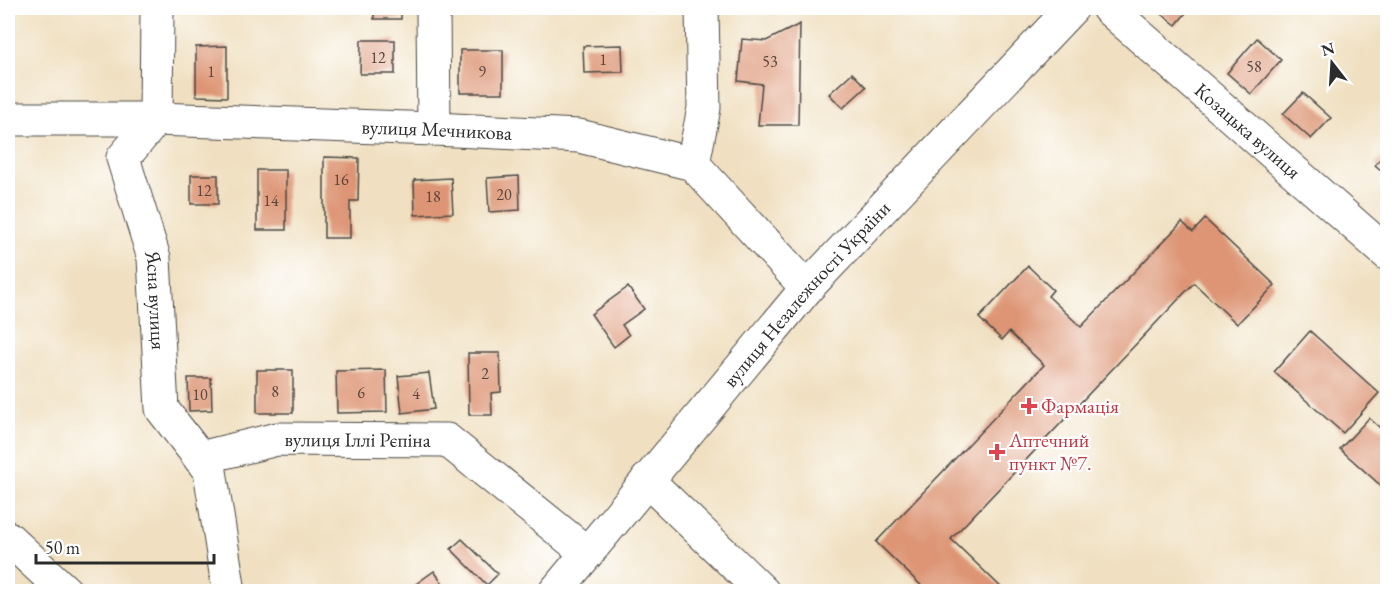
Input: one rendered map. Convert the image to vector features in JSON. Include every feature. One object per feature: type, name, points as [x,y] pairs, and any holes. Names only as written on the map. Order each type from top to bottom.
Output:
[{"type":"street","points":[[156,119],[157,8]]},
{"type":"street","points":[[433,8],[434,129]]},
{"type":"street","points":[[702,8],[704,108],[693,164],[807,288]]},
{"type":"street","name":"вулиця Незалежності України","points":[[555,591],[807,288],[1072,8]]},
{"type":"street","name":"Козацька вулиця","points":[[1108,8],[1388,254]]},
{"type":"street","name":"вулиця Мечникова","points":[[8,118],[156,119],[579,136],[693,164]]},
{"type":"street","name":"Ясна вулиця","points":[[156,119],[123,158],[154,258],[162,409],[210,471],[229,591]]},
{"type":"street","name":"вулиця Іллі Рєпіна","points":[[200,458],[277,439],[447,440],[587,553]]},
{"type":"street","points":[[647,480],[755,588]]},
{"type":"street","points":[[8,538],[66,591]]},
{"type":"building","points":[[374,8],[401,8],[401,19],[374,19]]},
{"type":"building","points":[[1154,8],[1190,8],[1176,25]]},
{"type":"building","points":[[800,24],[798,125],[758,125],[762,84],[738,81],[742,39],[766,41]]},
{"type":"building","points":[[1257,38],[1281,60],[1251,94],[1227,73]]},
{"type":"building","points":[[361,40],[395,40],[395,74],[360,74]]},
{"type":"building","points":[[622,45],[623,72],[584,73],[583,46]]},
{"type":"building","points":[[227,46],[227,97],[196,96],[196,47]]},
{"type":"building","points":[[460,50],[503,50],[503,93],[460,93]]},
{"type":"building","points":[[852,73],[866,87],[843,108],[829,94]]},
{"type":"building","points":[[1303,93],[1331,118],[1311,139],[1283,114]]},
{"type":"building","points":[[1388,150],[1388,176],[1375,165]]},
{"type":"building","points":[[324,157],[359,158],[358,201],[350,201],[350,238],[324,238]]},
{"type":"building","points":[[257,170],[286,170],[286,230],[257,230]]},
{"type":"building","points":[[191,175],[218,175],[218,204],[191,204]]},
{"type":"building","points":[[519,176],[520,210],[489,212],[487,178]]},
{"type":"building","points":[[451,178],[453,213],[415,215],[414,180]]},
{"type":"building","name":"Аптечний пункт №7.","points":[[1205,219],[1275,285],[1237,324],[1194,283],[951,539],[1006,592],[928,592],[876,542],[1044,365],[1009,332],[1002,340],[979,318],[1028,266],[1053,290],[1048,296],[1081,327],[1182,222],[1193,232]]},
{"type":"building","points":[[628,287],[644,309],[622,325],[629,335],[614,347],[591,314]]},
{"type":"building","points":[[1310,331],[1379,393],[1343,433],[1274,372]]},
{"type":"building","points":[[468,353],[500,353],[501,392],[491,393],[492,415],[469,415]]},
{"type":"building","points":[[257,370],[293,370],[293,413],[257,413]]},
{"type":"building","points":[[386,370],[387,412],[337,413],[336,371]]},
{"type":"building","points":[[429,373],[434,409],[402,413],[398,376]]},
{"type":"building","points":[[188,378],[211,378],[212,410],[189,411]]},
{"type":"building","points":[[1369,418],[1388,435],[1388,492],[1340,449]]},
{"type":"building","points":[[462,539],[498,574],[487,585],[451,549]]},
{"type":"building","points":[[434,571],[449,592],[411,592],[409,589]]},
{"type":"place","name":"Фармація","points":[[1029,406]]},
{"type":"place","name":"Аптечний пункт №7.","points":[[997,452]]}]
